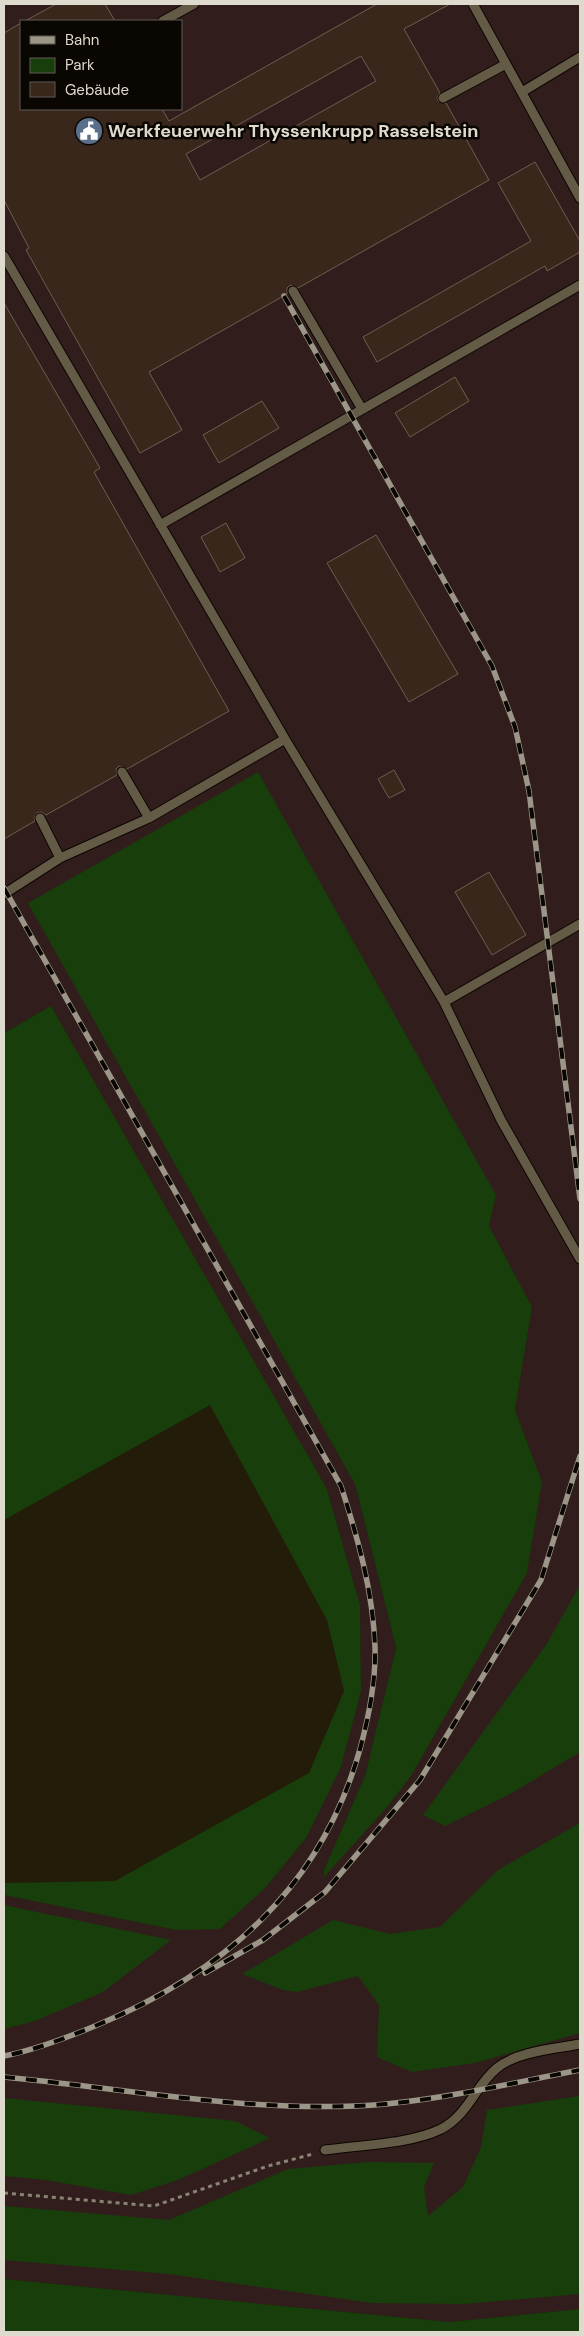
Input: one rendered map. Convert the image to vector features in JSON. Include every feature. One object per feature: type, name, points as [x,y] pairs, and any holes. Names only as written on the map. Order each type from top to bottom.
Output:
[{"type":"lane","points":[[165,20],[194,4]]},
{"type":"lane","points":[[473,4],[580,198]]},
{"type":"lane","points":[[522,92],[580,57]]},
{"type":"lane","points":[[443,98],[506,64]]},
{"type":"lane","points":[[4,256],[284,739],[444,1002],[501,1120],[580,1259]]},
{"type":"lane","points":[[160,525],[580,285]]},
{"type":"lane","points":[[293,291],[362,409]]},
{"type":"lane","points":[[4,894],[60,858],[149,818],[284,739]]},
{"type":"lane","points":[[122,772],[149,818]]},
{"type":"lane","points":[[40,818],[60,858]]},
{"type":"lane","points":[[444,1002],[580,924]]},
{"type":"lane","points":[[325,2150],[410,2140],[440,2129],[458,2117],[496,2068],[511,2060],[580,2044]]},
{"type":"path","points":[[4,2193],[154,2206],[268,2166],[325,2150]]},
{"type":"shaded area","points":[[4,4],[580,4],[580,2309],[449,2322],[4,2279],[4,1895],[176,1930],[341,1767],[361,1691],[360,1605],[327,1489],[51,1006],[4,1033]],"holes":[[[496,1195],[489,1226],[532,1307],[515,1410],[542,1482],[527,1573],[411,1776],[388,1806],[324,1876],[324,1870],[365,1776],[396,1648],[355,1484]]]},
{"type":"green space","points":[[258,772],[496,1195],[489,1226],[532,1307],[515,1410],[542,1482],[527,1573],[411,1776],[388,1806],[324,1877],[324,1870],[365,1776],[396,1648],[355,1484],[28,903]]},
{"type":"green space","points":[[51,1006],[327,1489],[360,1605],[361,1691],[341,1767],[306,1838],[265,1888],[220,1929],[176,1930],[4,1895],[4,1883],[115,1881],[309,1773],[344,1691],[327,1620],[210,1405],[4,1520],[4,1033]]},
{"type":"green space","points":[[580,1585],[580,1752],[512,1793],[445,1826],[423,1815],[546,1645]]},
{"type":"green space","points":[[580,1823],[580,2033],[475,2063],[412,2072],[377,2057],[379,2005],[358,1976],[297,1992],[283,1990],[242,1974],[333,1920],[390,1934],[440,1927],[498,1870]]},
{"type":"green space","points":[[4,1905],[171,1940],[103,1992],[35,2021],[4,2029]]},
{"type":"green space","points":[[580,2096],[580,2294],[464,2304],[372,2303],[169,2274],[4,2260],[4,2206],[169,2220],[288,2169],[367,2162],[434,2163],[424,2187],[428,2216],[463,2187],[481,2147],[487,2110]]},
{"type":"green space","points":[[4,2098],[235,2121],[270,2138],[178,2180],[131,2195],[46,2180],[4,2176]]},
{"type":"green space","points":[[4,2279],[449,2322],[580,2309],[580,2332],[4,2332]]},
{"type":"building","points":[[56,4],[105,4],[114,20],[27,20]]},
{"type":"building","points":[[377,4],[450,4],[404,29],[440,93],[437,97],[438,101],[446,103],[489,180],[298,288],[290,285],[287,288],[287,294],[149,372],[182,430],[140,453],[26,250],[29,248],[4,200],[4,33],[20,24],[20,110],[163,110],[169,121]],"holes":[[[361,56],[376,81],[200,180],[186,154]]]},
{"type":"building","points":[[535,162],[580,241],[580,252],[547,271],[545,266],[377,362],[363,337],[531,241],[498,183]]},
{"type":"building","points":[[4,303],[100,468],[94,472],[229,711],[127,769],[119,766],[116,769],[117,775],[46,815],[41,812],[37,813],[34,817],[35,821],[4,839]]},
{"type":"building","points":[[455,377],[469,401],[410,437],[395,413]]},
{"type":"building","points":[[262,401],[279,428],[219,463],[203,435]]},
{"type":"building","points":[[226,523],[245,558],[220,572],[201,537]]},
{"type":"building","points":[[376,535],[458,674],[409,702],[327,563]]},
{"type":"building","points":[[394,770],[405,790],[389,798],[378,779]]},
{"type":"building","points":[[489,872],[526,935],[492,955],[455,892]]},
{"type":"railway","points":[[284,296],[492,666],[515,727],[529,791],[580,1199]]},
{"type":"railway","points":[[4,888],[341,1486],[359,1545],[368,1585],[375,1647],[373,1686],[366,1724],[360,1749],[343,1799],[320,1843],[293,1883],[262,1919],[226,1951],[186,1979],[142,2004],[62,2039],[4,2056]]},
{"type":"railway","points":[[205,1973],[263,1940],[325,1892],[420,1780],[541,1580],[580,1456]]},
{"type":"railway","points":[[4,2077],[195,2099],[290,2106],[338,2106],[386,2104],[434,2098],[580,2070]]},
{"type":"place","name":"Werkfeuerwehr Thyssenkrupp Rasselstein","points":[[89,131]]}]
